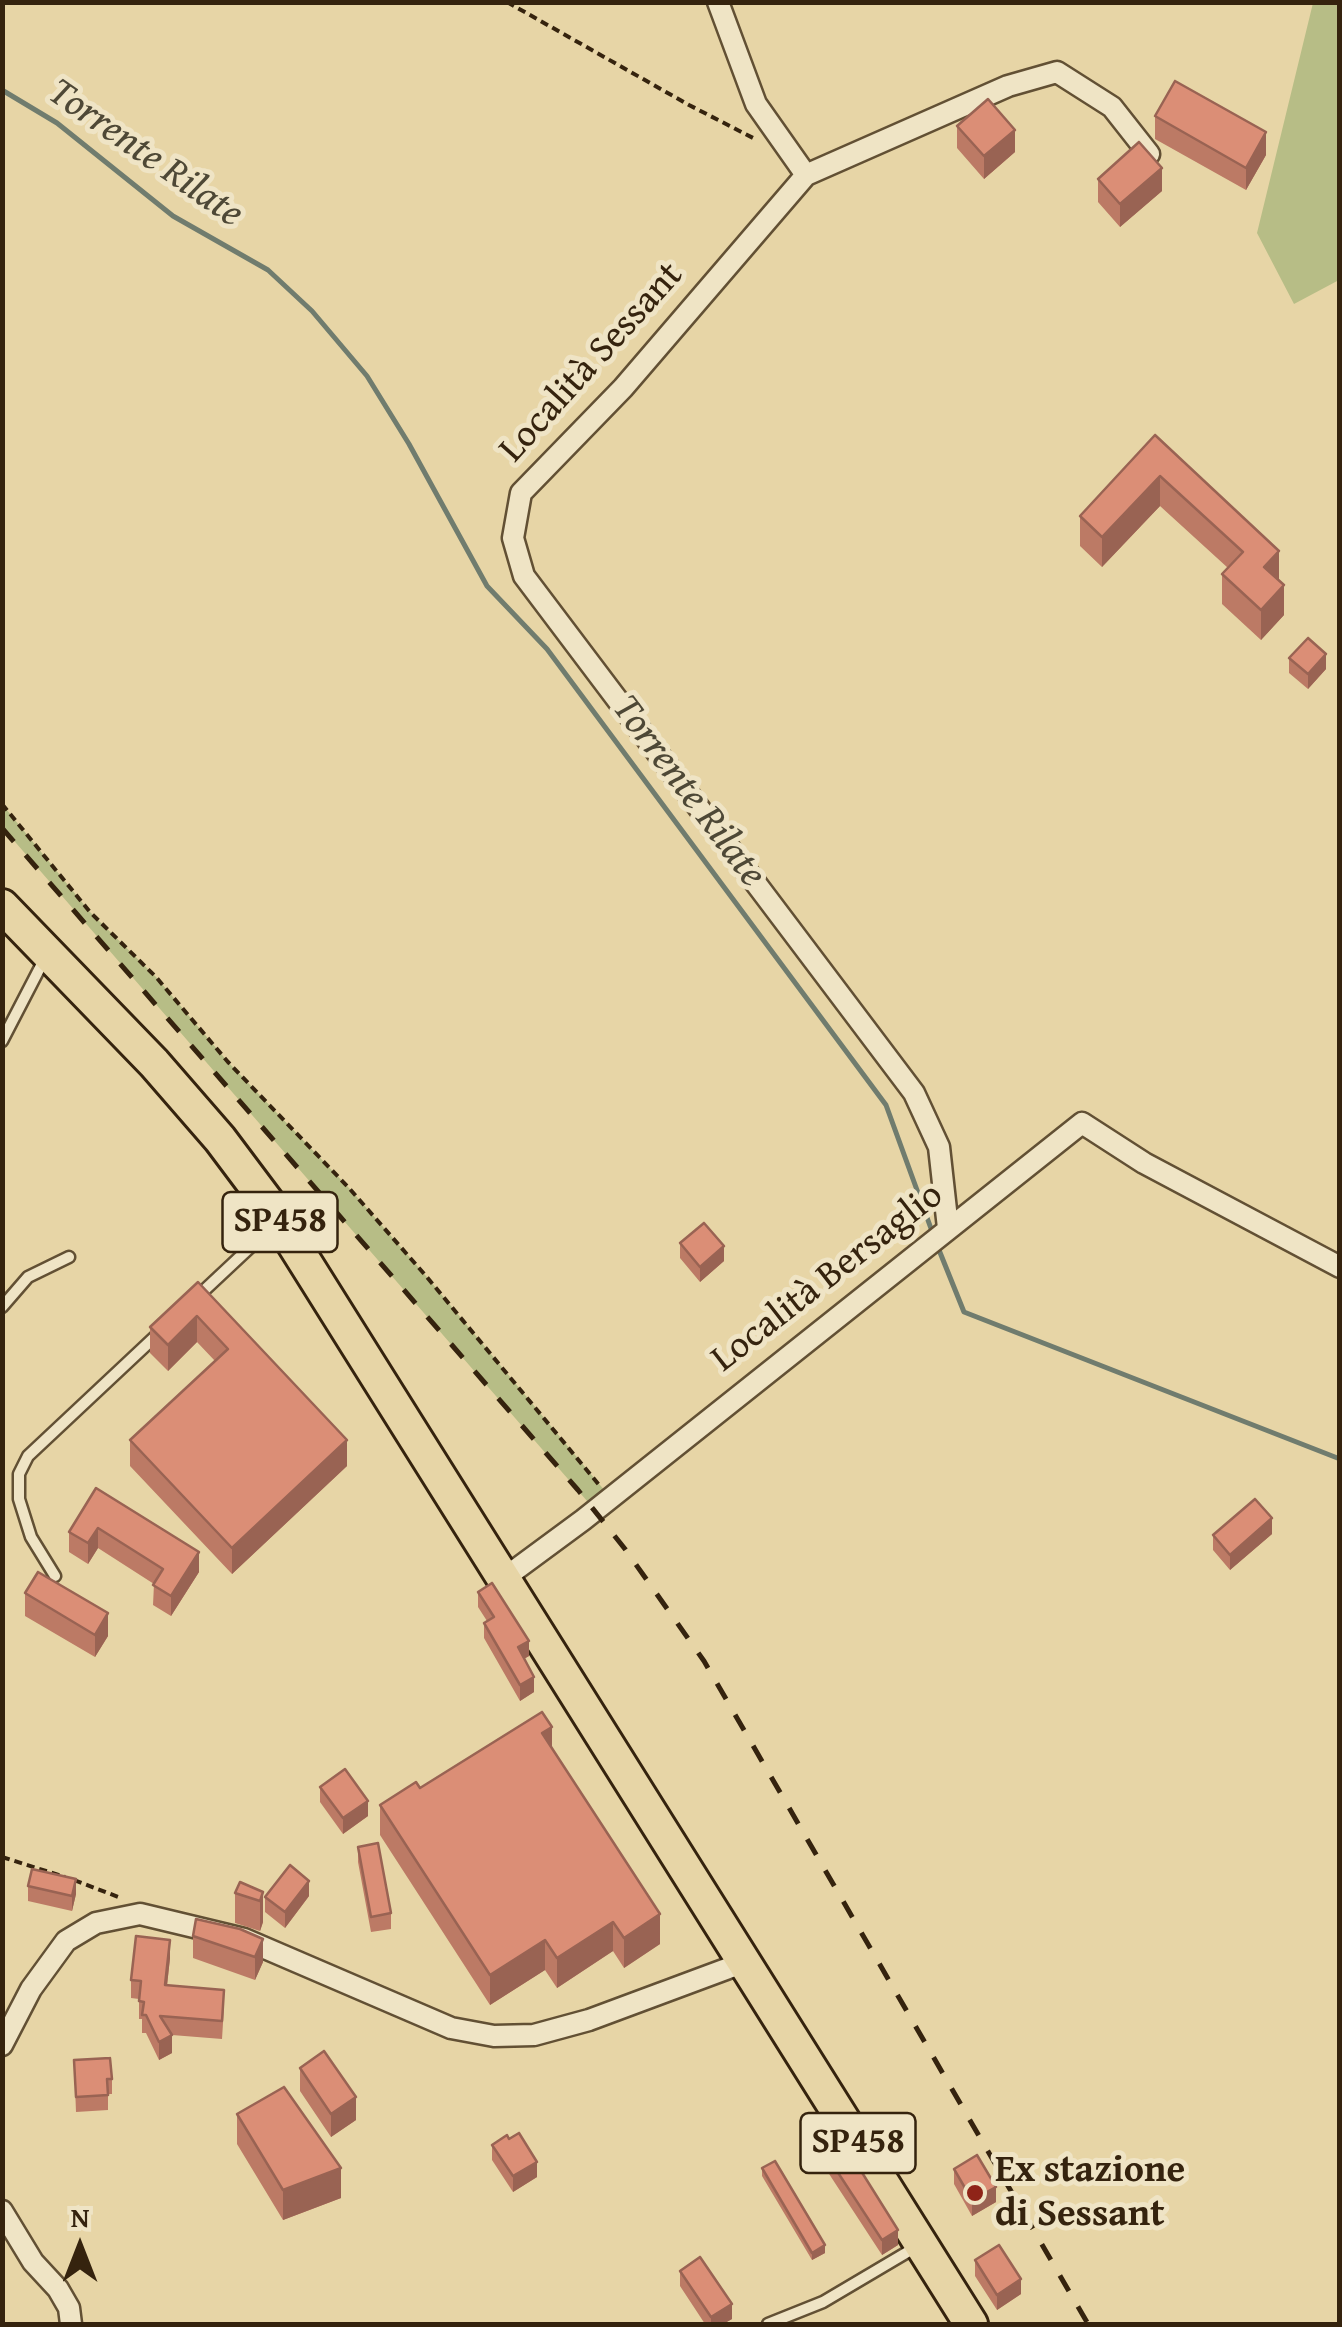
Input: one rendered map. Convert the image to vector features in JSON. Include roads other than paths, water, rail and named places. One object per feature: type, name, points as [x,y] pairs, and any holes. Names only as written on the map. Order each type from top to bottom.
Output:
[{"type":"main road","name":"SP458","points":[[2,906],[154,1063],[220,1139],[279,1220],[971,2324]]},
{"type":"street","points":[[718,2],[756,104],[801,168],[1008,86],[1057,72],[1112,106],[1148,154]]},
{"type":"street","name":"Località Sessant","points":[[801,168],[623,388],[521,492],[512,538],[524,576],[914,1093],[939,1148],[939,1235]]},
{"type":"street","name":"Località Bersaglio","points":[[503,1578],[1082,1123],[1144,1163],[1340,1266]]},
{"type":"street","points":[[2,2045],[31,1990],[66,1941],[96,1923],[140,1914],[244,1939],[451,2028],[494,2036],[534,2036],[746,1962]]},
{"type":"street","points":[[2,2211],[34,2262],[58,2288],[70,2308],[70,2324]]},
{"type":"lane","points":[[2,1041],[48,953]]},
{"type":"lane","points":[[183,1310],[279,1220]]},
{"type":"lane","points":[[2,1307],[28,1277],[70,1257]]},
{"type":"lane","points":[[55,1576],[31,1537],[19,1499],[19,1474],[28,1456],[170,1323]]},
{"type":"lane","points":[[768,2324],[823,2302],[921,2244]]},
{"type":"waterway","name":"Torrente Rilate","points":[[2,90],[57,123],[173,216],[268,270],[312,311],[367,376],[487,586],[547,649],[886,1105],[933,1234]]},
{"type":"waterway","name":"Torrente Rilate","points":[[937,1245],[964,1312],[1340,1459]]},
{"type":"railway","points":[[2,828],[578,1490],[625,1549],[704,1661],[1088,2324]]},
{"type":"place","name":"Ex stazione di Sessant","points":[[975,2193]]}]
